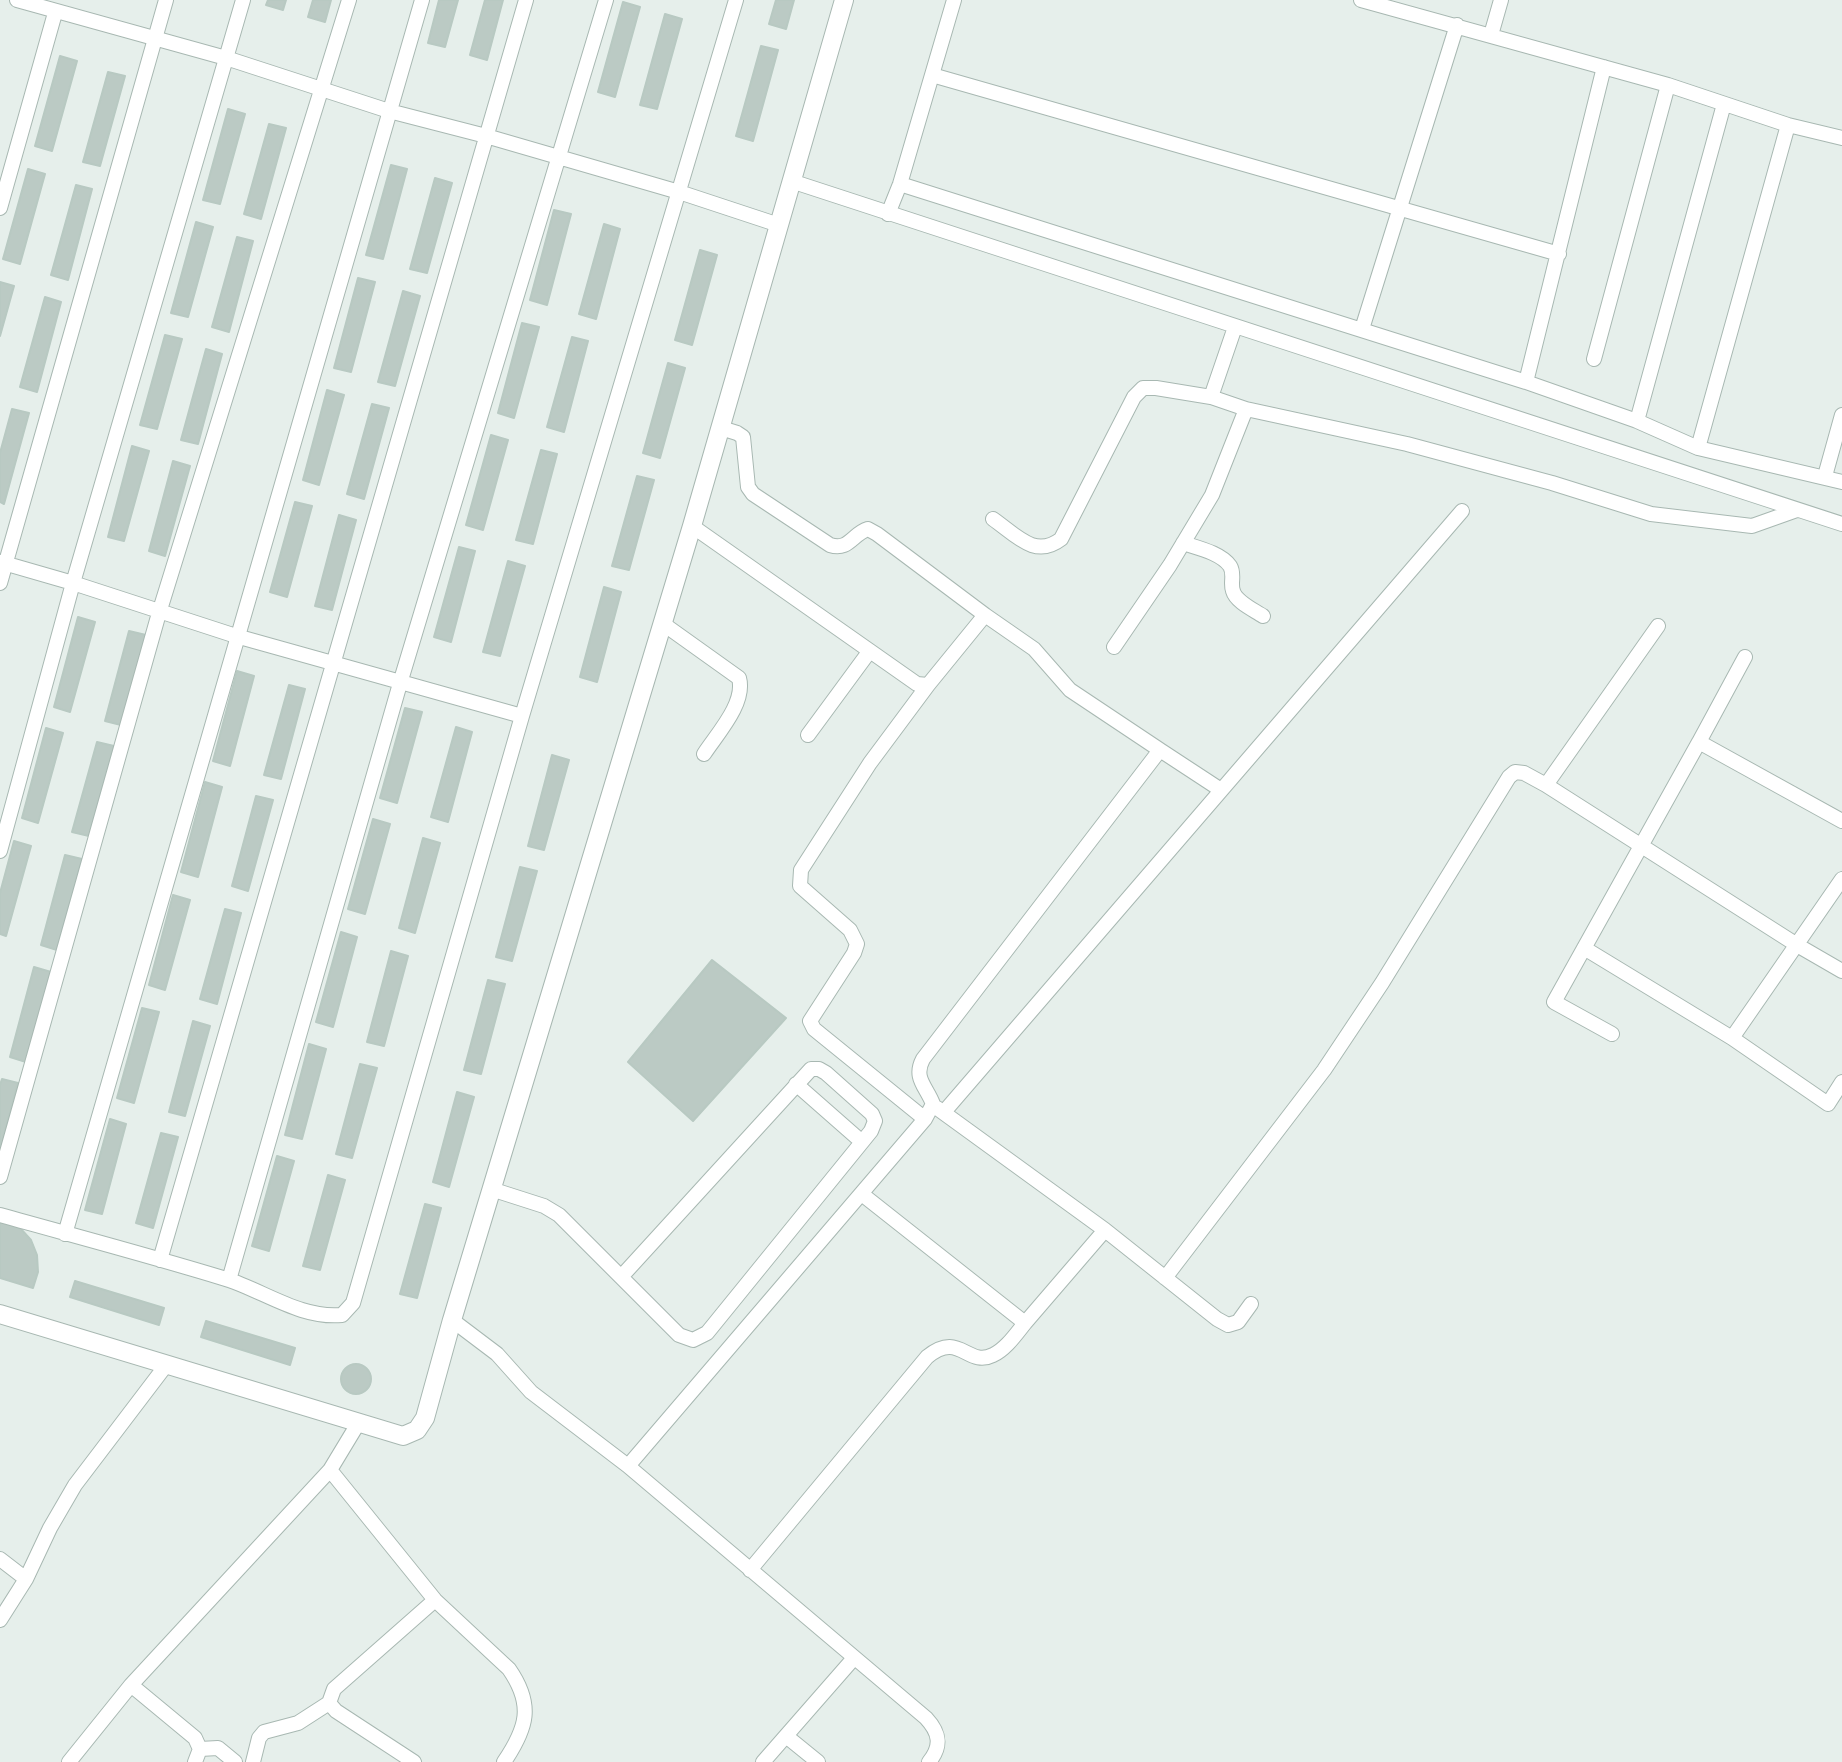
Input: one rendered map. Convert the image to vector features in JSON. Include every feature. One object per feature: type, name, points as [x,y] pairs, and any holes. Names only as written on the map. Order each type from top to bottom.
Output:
[{"type":"street","points":[[17,0],[226,58],[322,91],[679,192],[779,225]]},
{"type":"street","points":[[0,583],[2,563],[166,0]]},
{"type":"street","points":[[0,851],[73,583],[243,0]]},
{"type":"street","points":[[0,1177],[159,613],[349,0]]},
{"type":"street","points":[[65,1234],[422,0]]},
{"type":"street","points":[[160,1260],[526,0]]},
{"type":"street","points":[[229,1280],[401,680],[606,0]]},
{"type":"street","points":[[0,1215],[229,1280],[309,1312],[342,1315],[353,1303],[522,716],[736,0]]},
{"type":"street","points":[[0,1314],[403,1436],[417,1430],[425,1418],[721,428],[844,0]]},
{"type":"street","points":[[888,214],[900,184],[954,0]]},
{"type":"street","points":[[1361,0],[1668,85],[1788,125],[1842,138]]},
{"type":"street","points":[[1491,35],[1501,0]]},
{"type":"street","points":[[0,208],[55,13]]},
{"type":"street","points":[[1362,329],[1457,25]]},
{"type":"street","points":[[1526,382],[1604,67]]},
{"type":"street","points":[[932,75],[1559,254]]},
{"type":"street","points":[[1594,359],[1668,85]]},
{"type":"street","points":[[1637,421],[1724,104]]},
{"type":"street","points":[[1698,448],[1788,125]]},
{"type":"street","points":[[791,181],[1842,524]]},
{"type":"street","points":[[900,184],[1526,382],[1637,421],[1698,448],[1842,482]]},
{"type":"street","points":[[1211,397],[1235,327]]},
{"type":"street","points":[[993,519],[1041,549],[1061,539],[1134,397],[1143,388],[1211,397],[1246,409],[1407,444],[1552,483],[1651,514],[1752,526],[1797,510]]},
{"type":"street","points":[[1114,647],[1183,543],[1221,476],[1246,409]]},
{"type":"street","points":[[1825,476],[1842,415]]},
{"type":"street","points":[[721,428],[743,437],[748,487],[753,494],[839,548],[845,547],[862,531],[868,529],[877,534],[1034,649],[1081,698],[1221,790]]},
{"type":"street","points":[[628,1466],[925,1119],[939,1108],[1221,790],[1462,511]]},
{"type":"street","points":[[692,526],[906,679],[928,685]]},
{"type":"street","points":[[1183,543],[1220,557],[1228,564],[1233,571],[1232,591],[1263,616]]},
{"type":"street","points":[[2,563],[236,636],[522,716]]},
{"type":"street","points":[[925,1119],[814,1029],[810,1021],[813,1013],[857,944],[850,930],[800,886],[799,878],[801,870],[870,763],[985,615]]},
{"type":"street","points":[[662,623],[739,678],[739,698],[704,754]]},
{"type":"street","points":[[1546,785],[1658,626]]},
{"type":"street","points":[[808,735],[869,652]]},
{"type":"street","points":[[1612,1034],[1554,1002],[1745,657]]},
{"type":"street","points":[[1699,742],[1842,821]]},
{"type":"street","points":[[1160,750],[917,1070],[919,1081],[939,1108],[1228,1325],[1238,1322],[1251,1304]]},
{"type":"street","points":[[1165,1278],[1324,1070],[1515,772],[1524,773],[1546,785],[1842,971]]},
{"type":"street","points":[[1732,1038],[1842,879]]},
{"type":"street","points":[[1584,948],[1732,1038],[1828,1104],[1842,1082]]},
{"type":"street","points":[[491,1189],[544,1206],[559,1215],[621,1277],[679,1335],[693,1340],[707,1333],[871,1131],[875,1121],[872,1114],[826,1073],[811,1069],[621,1277]]},
{"type":"street","points":[[796,1084],[862,1142]]},
{"type":"street","points":[[863,1195],[1025,1323]]},
{"type":"street","points":[[750,1570],[927,1357],[940,1346],[953,1346],[980,1358],[992,1356],[1004,1347],[1105,1230]]},
{"type":"street","points":[[452,1320],[497,1354],[531,1392],[628,1466],[936,1728],[939,1747],[929,1762]]},
{"type":"street","points":[[0,1620],[26,1579],[75,1485],[167,1364]]},
{"type":"street","points":[[69,1762],[131,1685],[330,1470],[359,1422]]},
{"type":"street","points":[[330,1470],[435,1600],[509,1669],[517,1682],[526,1721],[521,1738],[504,1762]]},
{"type":"street","points":[[0,1559],[26,1579]]},
{"type":"street","points":[[253,1762],[259,1738],[264,1732],[298,1723],[329,1703],[334,1689],[435,1600]]},
{"type":"street","points":[[763,1762],[854,1658]]},
{"type":"street","points":[[131,1685],[195,1738],[198,1756],[218,1748],[235,1762]]},
{"type":"street","points":[[329,1703],[336,1711],[414,1762]]},
{"type":"street","points":[[786,1736],[818,1762]]},
{"type":"building","points":[[268,0],[286,0],[283,10],[266,5]]},
{"type":"building","points":[[313,0],[331,0],[325,22],[308,17]]},
{"type":"building","points":[[439,0],[458,0],[445,47],[428,43]]},
{"type":"building","points":[[485,0],[503,0],[487,60],[470,55]]},
{"type":"building","points":[[776,0],[794,0],[786,29],[769,24]]},
{"type":"building","points":[[623,2],[640,7],[615,97],[598,92]]},
{"type":"building","points":[[665,14],[682,19],[657,109],[640,105]]},
{"type":"building","points":[[761,46],[778,50],[753,141],[736,136]]},
{"type":"building","points":[[60,56],[77,61],[52,151],[35,146]]},
{"type":"building","points":[[108,72],[125,76],[100,166],[83,162]]},
{"type":"building","points":[[228,109],[245,114],[220,204],[203,200]]},
{"type":"building","points":[[269,124],[286,128],[261,219],[244,214]]},
{"type":"building","points":[[391,165],[407,169],[383,259],[366,255]]},
{"type":"building","points":[[28,169],[45,174],[20,264],[3,259]]},
{"type":"building","points":[[435,178],[452,183],[427,273],[410,269]]},
{"type":"building","points":[[76,185],[92,189],[68,280],[51,275]]},
{"type":"building","points":[[554,210],[571,214],[547,305],[530,300]]},
{"type":"building","points":[[196,222],[213,227],[188,317],[171,313]]},
{"type":"building","points":[[604,224],[620,229],[596,319],[579,314]]},
{"type":"building","points":[[237,237],[253,241],[229,332],[212,327]]},
{"type":"building","points":[[700,250],[717,255],[692,345],[675,340]]},
{"type":"building","points":[[358,278],[375,282],[351,372],[334,368]]},
{"type":"building","points":[[0,282],[14,286],[0,336]]},
{"type":"building","points":[[403,291],[420,296],[395,386],[378,382]]},
{"type":"building","points":[[45,297],[61,302],[37,392],[20,387]]},
{"type":"building","points":[[522,323],[539,327],[514,418],[498,413]]},
{"type":"building","points":[[165,335],[182,339],[157,429],[140,425]]},
{"type":"building","points":[[572,337],[588,341],[564,432],[547,427]]},
{"type":"building","points":[[206,349],[222,354],[198,444],[181,440]]},
{"type":"building","points":[[668,363],[685,368],[660,458],[643,453]]},
{"type":"building","points":[[327,390],[344,395],[319,485],[303,480]]},
{"type":"building","points":[[372,404],[389,408],[364,499],[347,494]]},
{"type":"building","points":[[12,409],[29,413],[4,504],[0,502],[0,453]]},
{"type":"building","points":[[491,435],[508,440],[483,530],[466,525]]},
{"type":"building","points":[[132,446],[149,451],[124,541],[108,537]]},
{"type":"building","points":[[541,450],[557,454],[533,544],[516,540]]},
{"type":"building","points":[[173,461],[190,466],[165,556],[149,551]]},
{"type":"building","points":[[637,476],[654,480],[629,570],[612,566]]},
{"type":"building","points":[[295,502],[312,506],[287,597],[270,592]]},
{"type":"building","points":[[339,515],[356,520],[332,610],[315,606]]},
{"type":"building","points":[[459,547],[475,551],[451,642],[434,637]]},
{"type":"building","points":[[508,561],[525,566],[500,656],[483,652]]},
{"type":"building","points":[[604,587],[621,592],[597,682],[580,677]]},
{"type":"building","points":[[78,617],[95,622],[70,712],[54,707]]},
{"type":"building","points":[[129,631],[146,635],[121,725],[105,721]]},
{"type":"building","points":[[237,671],[254,676],[230,766],[213,761]]},
{"type":"building","points":[[289,685],[305,689],[281,779],[264,775]]},
{"type":"building","points":[[405,708],[422,712],[397,803],[380,798]]},
{"type":"building","points":[[456,727],[472,732],[448,822],[431,817]]},
{"type":"building","points":[[46,728],[63,733],[38,823],[22,818]]},
{"type":"building","points":[[97,742],[114,746],[89,836],[72,832]]},
{"type":"building","points":[[552,755],[569,760],[544,850],[528,846]]},
{"type":"building","points":[[205,782],[222,787],[198,877],[181,872]]},
{"type":"building","points":[[256,796],[273,800],[248,891],[232,886]]},
{"type":"building","points":[[373,819],[390,824],[365,914],[348,909]]},
{"type":"building","points":[[423,838],[440,843],[415,933],[399,928]]},
{"type":"building","points":[[14,841],[31,846],[6,936],[0,934],[0,893]]},
{"type":"building","points":[[65,855],[82,859],[57,950],[41,945]]},
{"type":"building","points":[[520,867],[537,871],[512,961],[496,957]]},
{"type":"building","points":[[173,895],[190,900],[165,990],[149,985]]},
{"type":"building","points":[[225,909],[241,913],[217,1004],[200,999]]},
{"type":"building","points":[[341,932],[357,937],[333,1027],[316,1022]]},
{"type":"building","points":[[391,951],[408,956],[384,1046],[367,1042]]},
{"type":"building","points":[[712,960],[786,1018],[693,1121],[628,1062]]},
{"type":"building","points":[[34,967],[51,972],[26,1062],[10,1057]]},
{"type":"building","points":[[488,980],[505,984],[481,1074],[464,1070]]},
{"type":"building","points":[[142,1008],[159,1012],[134,1103],[117,1098]]},
{"type":"building","points":[[193,1021],[210,1026],[185,1116],[169,1112]]},
{"type":"building","points":[[309,1044],[326,1049],[302,1139],[285,1135]]},
{"type":"building","points":[[360,1064],[377,1068],[352,1158],[336,1154]]},
{"type":"building","points":[[2,1079],[18,1083],[0,1150],[0,1085]]},
{"type":"building","points":[[457,1092],[474,1097],[449,1187],[433,1182]]},
{"type":"building","points":[[110,1119],[126,1124],[102,1214],[85,1210]]},
{"type":"building","points":[[161,1133],[178,1137],[153,1228],[136,1223]]},
{"type":"building","points":[[277,1156],[294,1161],[269,1251],[252,1246]]},
{"type":"building","points":[[328,1175],[345,1180],[320,1270],[303,1266]]},
{"type":"building","points":[[425,1204],[441,1208],[417,1298],[400,1294]]},
{"type":"building","points":[[0,1220],[20,1228],[31,1240],[37,1255],[38,1272],[33,1288],[0,1278]]},
{"type":"building","points":[[75,1281],[164,1308],[159,1325],[70,1297]]},
{"type":"building","points":[[206,1321],[295,1348],[290,1365],[201,1337]]},
{"type":"building","points":[[356,1364],[367,1368],[371,1379],[367,1390],[356,1394],[345,1390],[341,1379],[345,1368]]}]
